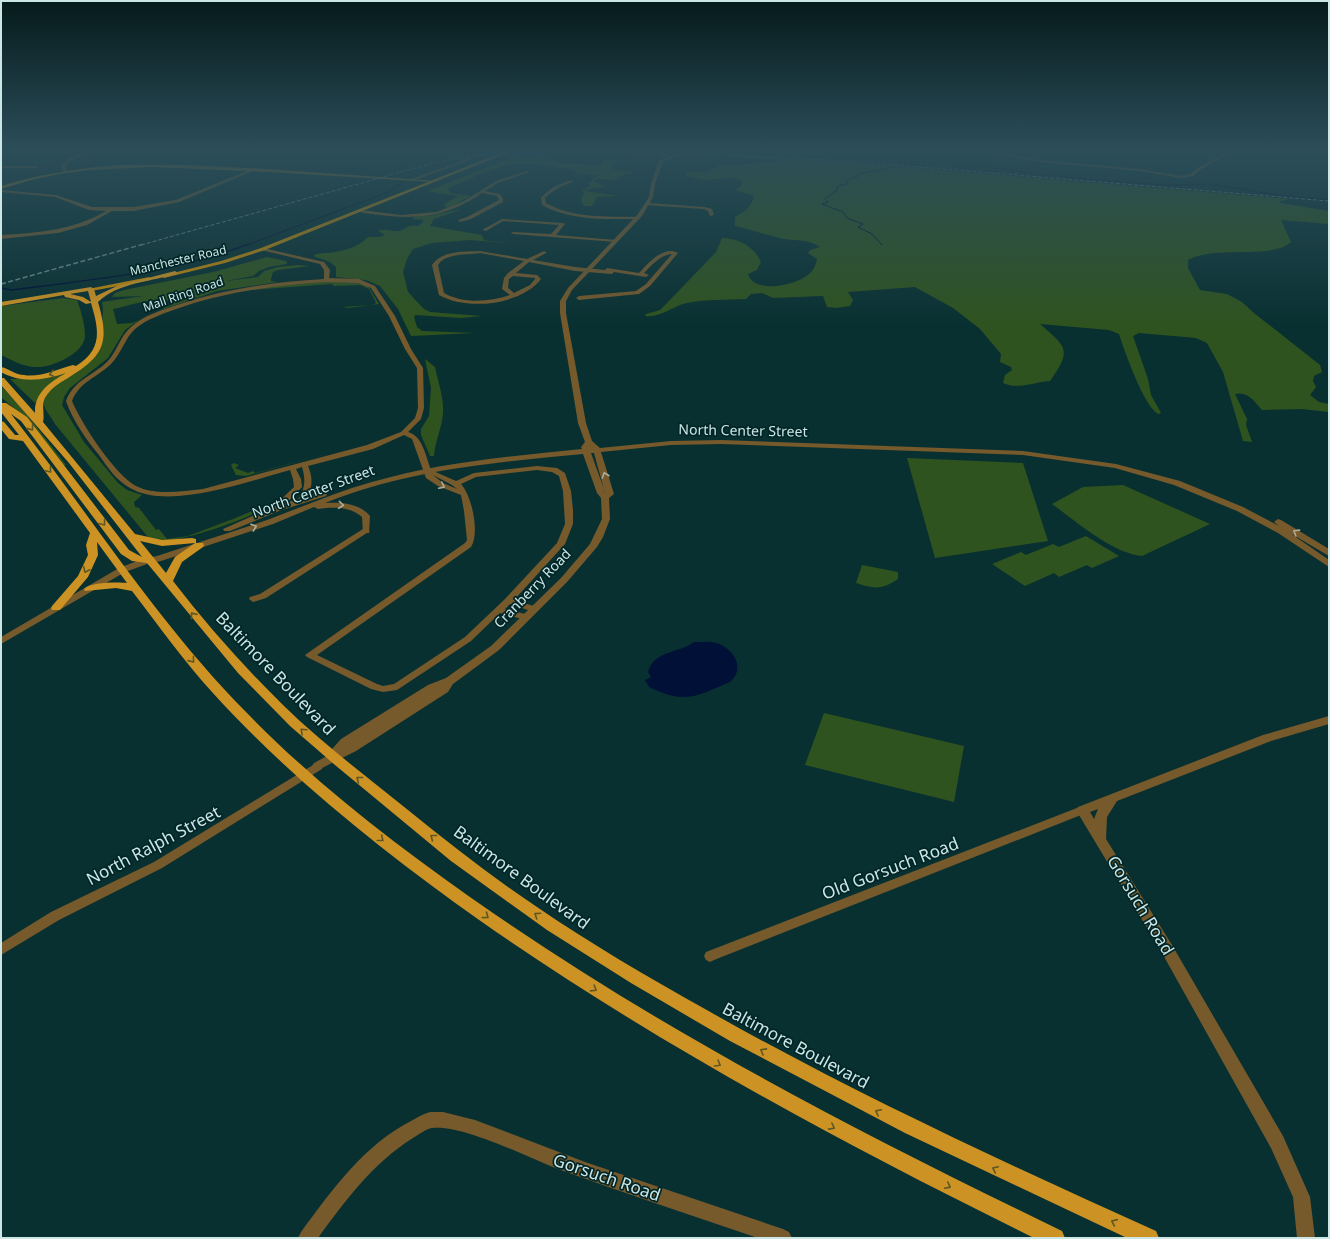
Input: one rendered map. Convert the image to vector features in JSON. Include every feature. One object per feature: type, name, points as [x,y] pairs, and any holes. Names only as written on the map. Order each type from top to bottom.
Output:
[{"type":"highway","points":[[91,302],[112,289],[175,273]]},
{"type":"highway","points":[[40,421],[40,401],[45,393],[85,363],[94,354],[99,345],[101,334],[88,289]]},
{"type":"highway","name":"Manchester Road","points":[[1,304],[88,289]]},
{"type":"highway","points":[[1,304],[66,296],[81,298],[91,302]]},
{"type":"highway","points":[[1,369],[14,377],[36,377],[59,372],[81,362],[89,352],[94,341],[91,302]]},
{"type":"highway","name":"Baltimore Boulevard","points":[[1,380],[40,421],[148,560],[227,655],[282,711],[350,815],[404,858],[517,939],[605,996],[756,1086],[858,1141],[1055,1238]]},
{"type":"highway","points":[[1,404],[24,419],[58,466],[125,552],[131,558],[137,560],[148,560]]},
{"type":"highway","name":"Baltimore Boulevard","points":[[1,407],[55,477],[167,630],[216,689],[318,766],[591,951],[802,1073],[918,1132],[1149,1238]]},
{"type":"highway","points":[[1,424],[12,437],[25,439]]},
{"type":"highway","points":[[56,608],[83,578],[93,555],[91,545],[95,533]]},
{"type":"highway","points":[[131,537],[144,538],[162,543],[196,543]]},
{"type":"highway","points":[[167,582],[174,563],[196,543]]},
{"type":"highway","points":[[89,589],[116,585],[136,588]]},
{"type":"main road","name":"Manchester Road","points":[[88,289],[175,273],[223,262],[263,249],[366,209]]},
{"type":"street","points":[[99,209],[129,209]]},
{"type":"street","points":[[361,211],[401,216],[431,214],[448,209]]},
{"type":"street","points":[[460,221],[486,209]]},
{"type":"street","points":[[554,209],[570,213],[638,218]]},
{"type":"street","name":"Cranberry Road","points":[[318,766],[345,742],[432,688],[450,681],[495,648],[564,580],[599,537],[606,519],[605,497],[601,493],[591,448],[582,423],[577,400],[567,330],[563,313],[563,301],[570,289],[638,218],[645,209]]},
{"type":"street","points":[[707,209],[710,210],[712,215]]},
{"type":"street","points":[[1,237],[45,234],[69,229],[92,222],[110,210]]},
{"type":"street","points":[[484,230],[502,220],[563,224],[552,236]]},
{"type":"street","points":[[513,233],[616,241]]},
{"type":"street","points":[[263,249],[322,263],[327,270],[326,280]]},
{"type":"street","points":[[510,274],[536,277],[538,279],[534,285],[514,295],[475,302],[447,298],[441,294],[435,265],[444,257],[469,252],[486,253],[562,267],[655,276]]},
{"type":"street","points":[[514,295],[508,292],[504,287],[506,279],[527,261],[544,252]]},
{"type":"street","points":[[579,298],[632,294],[645,288],[676,253],[672,252],[655,259],[640,275]]},
{"type":"street","name":"Mall Ring Road","points":[[326,280],[354,280],[372,285],[392,316],[408,349],[419,364],[421,378],[420,414],[416,422],[403,433],[380,444],[304,464],[192,492],[168,494],[140,490],[127,483],[94,444],[77,420],[69,401],[72,393],[79,385],[104,368],[114,357],[130,331],[153,316],[199,299],[230,290],[270,284],[326,280]]},
{"type":"street","points":[[403,433],[411,435],[415,438],[428,469],[429,476],[439,484],[463,493]]},
{"type":"street","name":"North Center Street","points":[[1,641],[122,570],[148,560],[158,559],[238,526],[276,508],[301,505],[428,469],[681,437],[717,436],[1038,449],[1126,463],[1171,475],[1209,488],[1268,516],[1329,553]]},
{"type":"street","name":"North Center Street","points":[[591,448],[671,443],[721,442],[1023,453],[1076,459],[1134,470],[1177,483],[1214,497],[1281,531],[1329,564]]},
{"type":"street","points":[[252,599],[263,596],[366,531],[366,516],[357,509],[341,505],[301,505],[310,481],[304,464]]},
{"type":"street","points":[[276,508],[298,487],[297,479],[292,467]]},
{"type":"street","points":[[428,469],[439,474],[442,478],[456,484],[463,493],[466,500],[471,537],[470,542],[310,655],[374,687],[383,690],[398,687],[468,639],[554,554],[565,536],[570,524],[567,491],[562,475],[554,470],[536,468],[470,475],[456,484]]},
{"type":"street","name":"North Center Street","points":[[196,543],[270,522],[301,505]]},
{"type":"street","points":[[508,601],[534,610]]},
{"type":"street","points":[[498,610],[526,617]]},
{"type":"street","points":[[1082,810],[1267,738],[1329,720]]},
{"type":"street","name":"North Ralph Street","points":[[1,950],[55,916],[158,865],[209,836],[318,766]]},
{"type":"street","points":[[1102,842],[1099,818],[1107,804],[1117,796]]},
{"type":"street","name":"Gorsuch Road","points":[[1082,810],[1164,943],[1277,1142],[1301,1197],[1306,1238]]},
{"type":"street","name":"Old Gorsuch Road","points":[[710,956],[1082,810]]},
{"type":"street","name":"Gorsuch Road","points":[[307,1238],[336,1199],[387,1146],[404,1134],[429,1120],[459,1124],[559,1161],[783,1238]]},
{"type":"green space","points":[[747,209],[1316,209],[1329,211],[1329,224],[1281,220],[1291,242],[1282,247],[1257,252],[1212,253],[1188,260],[1188,268],[1200,290],[1227,294],[1242,302],[1320,365],[1322,372],[1314,376],[1313,381],[1316,387],[1310,395],[1319,402],[1329,404],[1329,412],[1301,409],[1262,410],[1247,395],[1240,393],[1235,394],[1247,419],[1246,425],[1252,442],[1243,441],[1223,372],[1207,343],[1196,338],[1139,333],[1133,336],[1148,379],[1151,395],[1161,413],[1159,414],[1153,410],[1142,391],[1130,365],[1119,334],[1109,330],[1040,324],[1061,344],[1064,355],[1062,362],[1050,381],[1020,386],[1009,385],[1003,383],[1005,375],[1012,370],[1011,367],[1000,362],[1001,354],[980,329],[953,308],[915,287],[848,292],[853,300],[850,306],[836,308],[827,307],[823,296],[773,298],[762,293],[751,294],[746,299],[709,300],[687,303],[661,314],[645,316],[646,314],[660,310],[669,301],[716,252],[722,238],[740,241],[750,247],[758,256],[761,262],[757,270],[748,274],[752,280],[759,284],[777,286],[787,284],[797,281],[810,273],[814,268],[817,259],[808,253],[810,250],[820,247],[807,241],[784,239],[735,226],[735,217]]},
{"type":"green space","points":[[460,210],[434,219],[430,226],[482,235],[484,240],[489,241],[520,244],[470,240],[432,243],[413,249],[407,259],[403,272],[408,292],[424,309],[430,312],[482,316],[461,318],[415,315],[414,317],[417,327],[422,331],[475,333],[411,336],[398,309],[380,286],[366,280],[336,277],[336,267],[330,262],[313,256],[320,253],[345,250],[360,244],[368,237],[379,237],[385,235],[378,231],[381,230],[399,231],[408,227],[418,226],[423,222],[423,220],[413,219],[413,217]]},
{"type":"green space","points":[[267,257],[286,261],[287,264],[269,267],[259,271],[253,276],[226,281],[258,277],[264,271],[278,267],[298,265],[310,266],[273,272],[271,281],[278,282],[217,291],[164,309],[163,308],[172,305],[170,304],[174,302],[159,300],[113,309],[117,324],[132,323],[139,320],[125,330],[108,358],[70,388],[64,397],[62,405],[84,442],[118,483],[127,490],[142,495],[134,502],[135,507],[139,508],[156,530],[159,529],[167,539],[188,536],[276,502],[251,515],[205,532],[190,536],[163,541],[148,537],[55,424],[44,405],[46,396],[49,391],[97,354],[102,338],[102,302],[143,296],[112,297],[115,293],[213,272]]},
{"type":"green space","points":[[322,281],[358,283],[368,286],[379,304],[372,305],[376,303],[369,289],[360,285],[334,286],[332,284],[251,290],[252,288]]},
{"type":"green space","points":[[63,298],[77,300],[80,309],[84,322],[85,336],[79,349],[66,359],[42,367],[27,366],[1,355],[1,306]]},
{"type":"green space","points":[[370,305],[348,308],[343,307]]},
{"type":"green space","points":[[425,359],[435,367],[443,401],[443,413],[434,456],[430,456],[421,435],[421,429],[429,416],[431,388]]},
{"type":"green space","points":[[70,370],[35,403],[10,379],[27,379]]},
{"type":"green space","points":[[1,386],[22,408],[66,465],[62,466],[25,418],[1,397]]},
{"type":"green space","points":[[334,452],[246,476],[236,475],[231,465],[234,463],[239,465],[235,468],[248,473],[253,471],[255,473]]},
{"type":"green space","points":[[907,458],[1023,463],[1048,541],[935,558]]},
{"type":"green space","points":[[1123,485],[1210,524],[1142,556],[1131,554],[1107,543],[1095,536],[1052,504],[1083,487]]},
{"type":"green space","points":[[1086,536],[1119,556],[1092,568],[1087,565],[1059,577],[1054,573],[1025,586],[992,564],[1021,552],[1026,555],[1053,544],[1059,547]]},
{"type":"green space","points":[[862,565],[898,572],[898,579],[882,587],[873,587],[856,583]]},
{"type":"green space","points":[[824,713],[964,746],[954,802],[805,765]]},
{"type":"water","points":[[694,642],[716,643],[728,649],[736,660],[737,671],[735,677],[730,682],[691,696],[672,696],[649,687],[645,680],[651,677],[648,672],[651,665],[656,660]]},
{"type":"waterway","points":[[247,245],[343,209]]},
{"type":"waterway","points":[[835,209],[843,212],[847,218],[863,224],[858,227],[872,234],[882,245]]},
{"type":"waterway","points":[[1,288],[11,290],[132,274],[191,262],[221,254],[249,244]]},
{"type":"railway","points":[[141,245],[270,209]]},
{"type":"railway","points":[[1,284],[144,244]]}]
